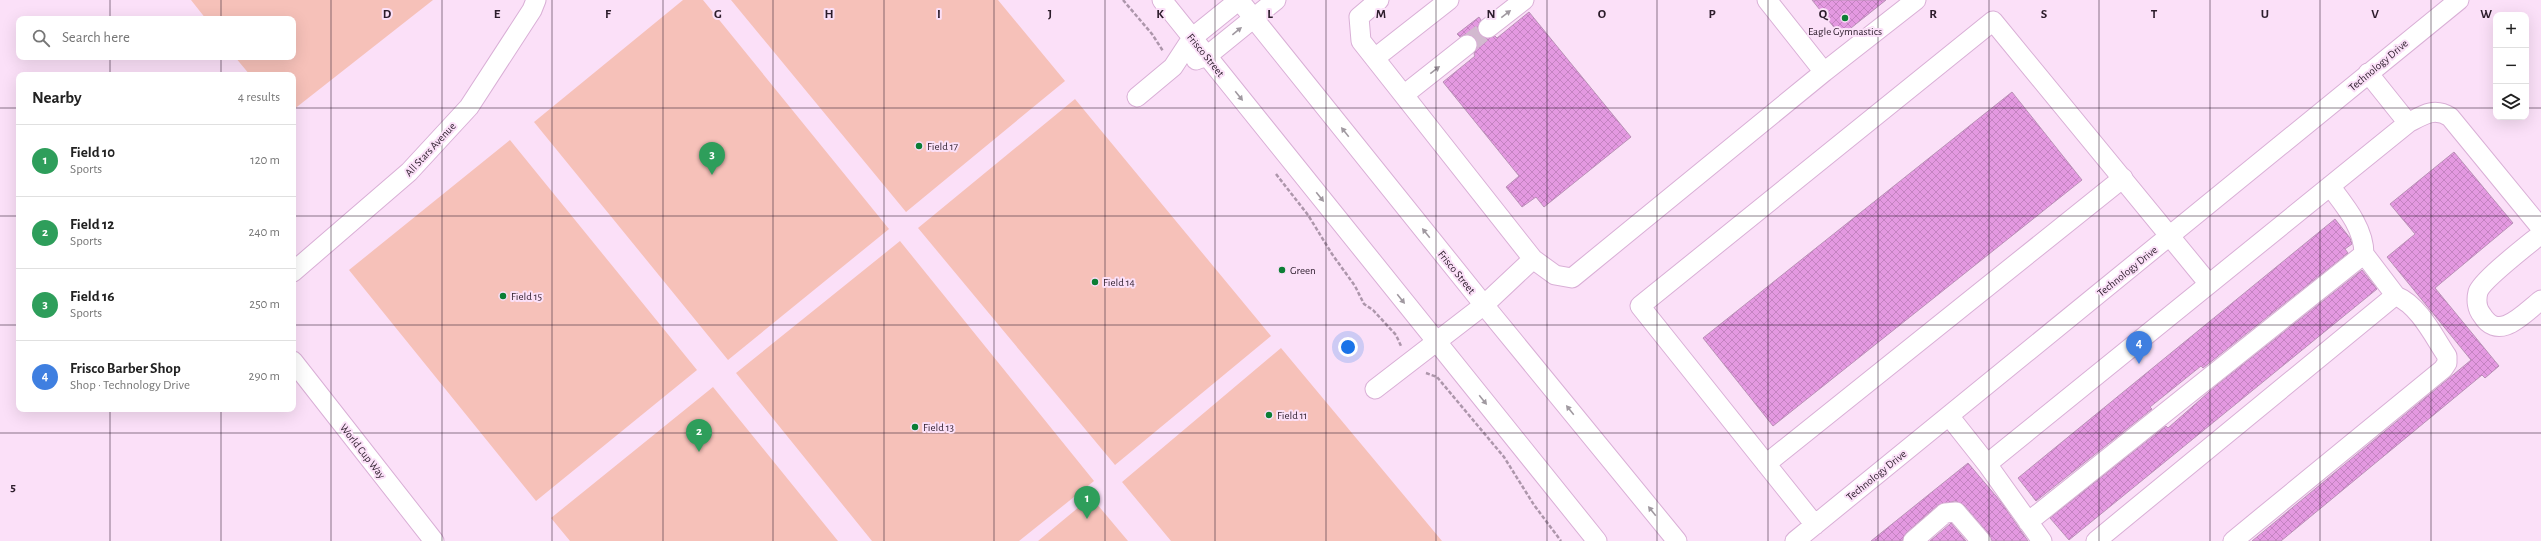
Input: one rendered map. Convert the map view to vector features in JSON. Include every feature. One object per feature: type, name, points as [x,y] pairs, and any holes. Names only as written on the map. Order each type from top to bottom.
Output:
[{"type":"street","name":"All Stars Avenue","points":[[296,269],[409,172],[469,107],[532,10],[536,0]]},
{"type":"street","name":"Frisco Street","points":[[1162,0],[1597,541]]},
{"type":"street","points":[[1174,67],[1192,38],[1239,0]]},
{"type":"street","name":"Frisco Street","points":[[1239,0],[1484,305],[1677,541]]},
{"type":"street","points":[[1137,96],[1174,67],[1207,56],[1276,0]]},
{"type":"street","points":[[1379,0],[1359,17],[1361,41],[1405,94],[1533,258],[1555,275],[1572,278],[1824,72],[1916,0]]},
{"type":"street","points":[[1375,58],[1449,0]]},
{"type":"street","points":[[1488,28],[1524,0]]},
{"type":"street","points":[[1766,0],[1824,72]]},
{"type":"street","name":"Technology Drive","points":[[1807,535],[1949,416],[2459,0]]},
{"type":"street","points":[[1807,535],[1766,464],[1640,306],[1993,21],[2171,236],[2208,284]]},
{"type":"street","points":[[1405,94],[1467,45]]},
{"type":"street","points":[[2368,73],[2408,123]]},
{"type":"street","points":[[1987,464],[2408,123],[2429,112],[2437,111],[2450,117],[2541,228]]},
{"type":"street","points":[[1766,464],[2122,178]]},
{"type":"street","points":[[2233,541],[2443,369],[2447,363],[2447,356],[2412,307],[2396,296],[2364,254],[2364,242],[2350,212],[2330,186]]},
{"type":"street","points":[[2541,234],[2486,282],[2478,291],[2477,303],[2484,319],[2491,326],[2497,327],[2508,326],[2541,300]]},
{"type":"street","points":[[2028,522],[2364,254]]},
{"type":"street","points":[[1375,389],[1484,305],[1533,258]]},
{"type":"street","points":[[2096,541],[2396,296]]},
{"type":"street","name":"World Cup Way","points":[[296,365],[434,541]]},
{"type":"street","points":[[1949,416],[1987,464],[2042,541]]},
{"type":"street","points":[[1913,541],[1945,513],[1956,512],[1981,541]]},
{"type":"path","points":[[1123,0],[1152,34],[1174,67]]},
{"type":"path","points":[[1274,171],[1308,215],[1332,254],[1355,286],[1364,304],[1373,310],[1396,336],[1412,361],[1423,372],[1437,377],[1499,452],[1561,541]]},
{"type":"shaded area","points":[[191,0],[433,0],[296,108],[296,72],[248,72],[238,60],[296,60],[296,16],[204,16]]},
{"type":"shaded area","points":[[683,0],[703,0],[889,229],[728,360],[534,122]]},
{"type":"shaded area","name":"Field 17","points":[[731,0],[998,0],[1065,81],[906,212]]},
{"type":"shaded area","name":"Field 14","points":[[1075,99],[1271,336],[1115,465],[918,228]]},
{"type":"shaded area","name":"Field 15","points":[[510,140],[697,370],[536,501],[349,270]]},
{"type":"shaded area","name":"Field 13","points":[[900,241],[1094,481],[1019,541],[872,541],[736,373]]},
{"type":"shaded area","name":"Field 11","points":[[1281,348],[1442,541],[1171,541],[1122,482]]},
{"type":"shaded area","points":[[713,387],[838,541],[570,541],[551,518]]},
{"type":"shaded area","points":[[1091,497],[1128,541],[1038,541]]},
{"type":"building","name":"Eagle Gymnastics","points":[[1812,0],[1886,0],[1841,36]]},
{"type":"building","points":[[1529,12],[1631,137],[1544,207],[1536,197],[1522,207],[1506,187],[1519,176],[1443,82],[1475,56],[1474,54],[1478,44],[1475,38],[1466,34],[1460,37],[1457,34],[1479,17],[1481,20],[1477,29],[1480,35],[1484,38],[1495,36],[1497,38]]},
{"type":"building","points":[[2012,92],[2082,180],[1773,426],[1703,338]]},
{"type":"building","points":[[2454,152],[2513,223],[2435,288],[2499,366],[2485,378],[2482,375],[2281,541],[2252,541],[2471,360],[2387,257],[2415,234],[2390,204]]},
{"type":"building","points":[[2335,219],[2350,238],[2352,244],[2345,249],[2348,253],[2203,368],[2201,366],[2150,407],[2152,409],[2036,501],[2018,478]]},
{"type":"building","points":[[2362,270],[2377,289],[2069,540],[2050,518],[2166,426],[2168,428],[2217,385]]},
{"type":"building","points":[[1968,463],[2001,502],[2028,541],[1992,541],[1989,534],[1964,505],[1955,501],[1938,505],[1906,533],[1902,541],[1871,541]]},
{"type":"building","points":[[1951,523],[1966,541],[1930,541],[1950,524]]},
{"type":"tunnel","points":[[1467,45],[1488,28]]},
{"type":"place","name":"Eagle Gymnastics","points":[[1845,18]]},
{"type":"place","name":"Field 17","points":[[919,146]]},
{"type":"place","name":"Field 16","points":[[712,175]]},
{"type":"place","name":"Green","points":[[1282,270]]},
{"type":"place","name":"Field 14","points":[[1095,282]]},
{"type":"place","name":"Field 15","points":[[503,296]]},
{"type":"place","name":"Frisco Barber Shop","points":[[2139,364]]},
{"type":"place","name":"Field 11","points":[[1269,415]]},
{"type":"place","name":"Field 13","points":[[915,427]]},
{"type":"place","name":"Field 12","points":[[699,452]]},
{"type":"place","name":"Field 10","points":[[1087,519]]}]
